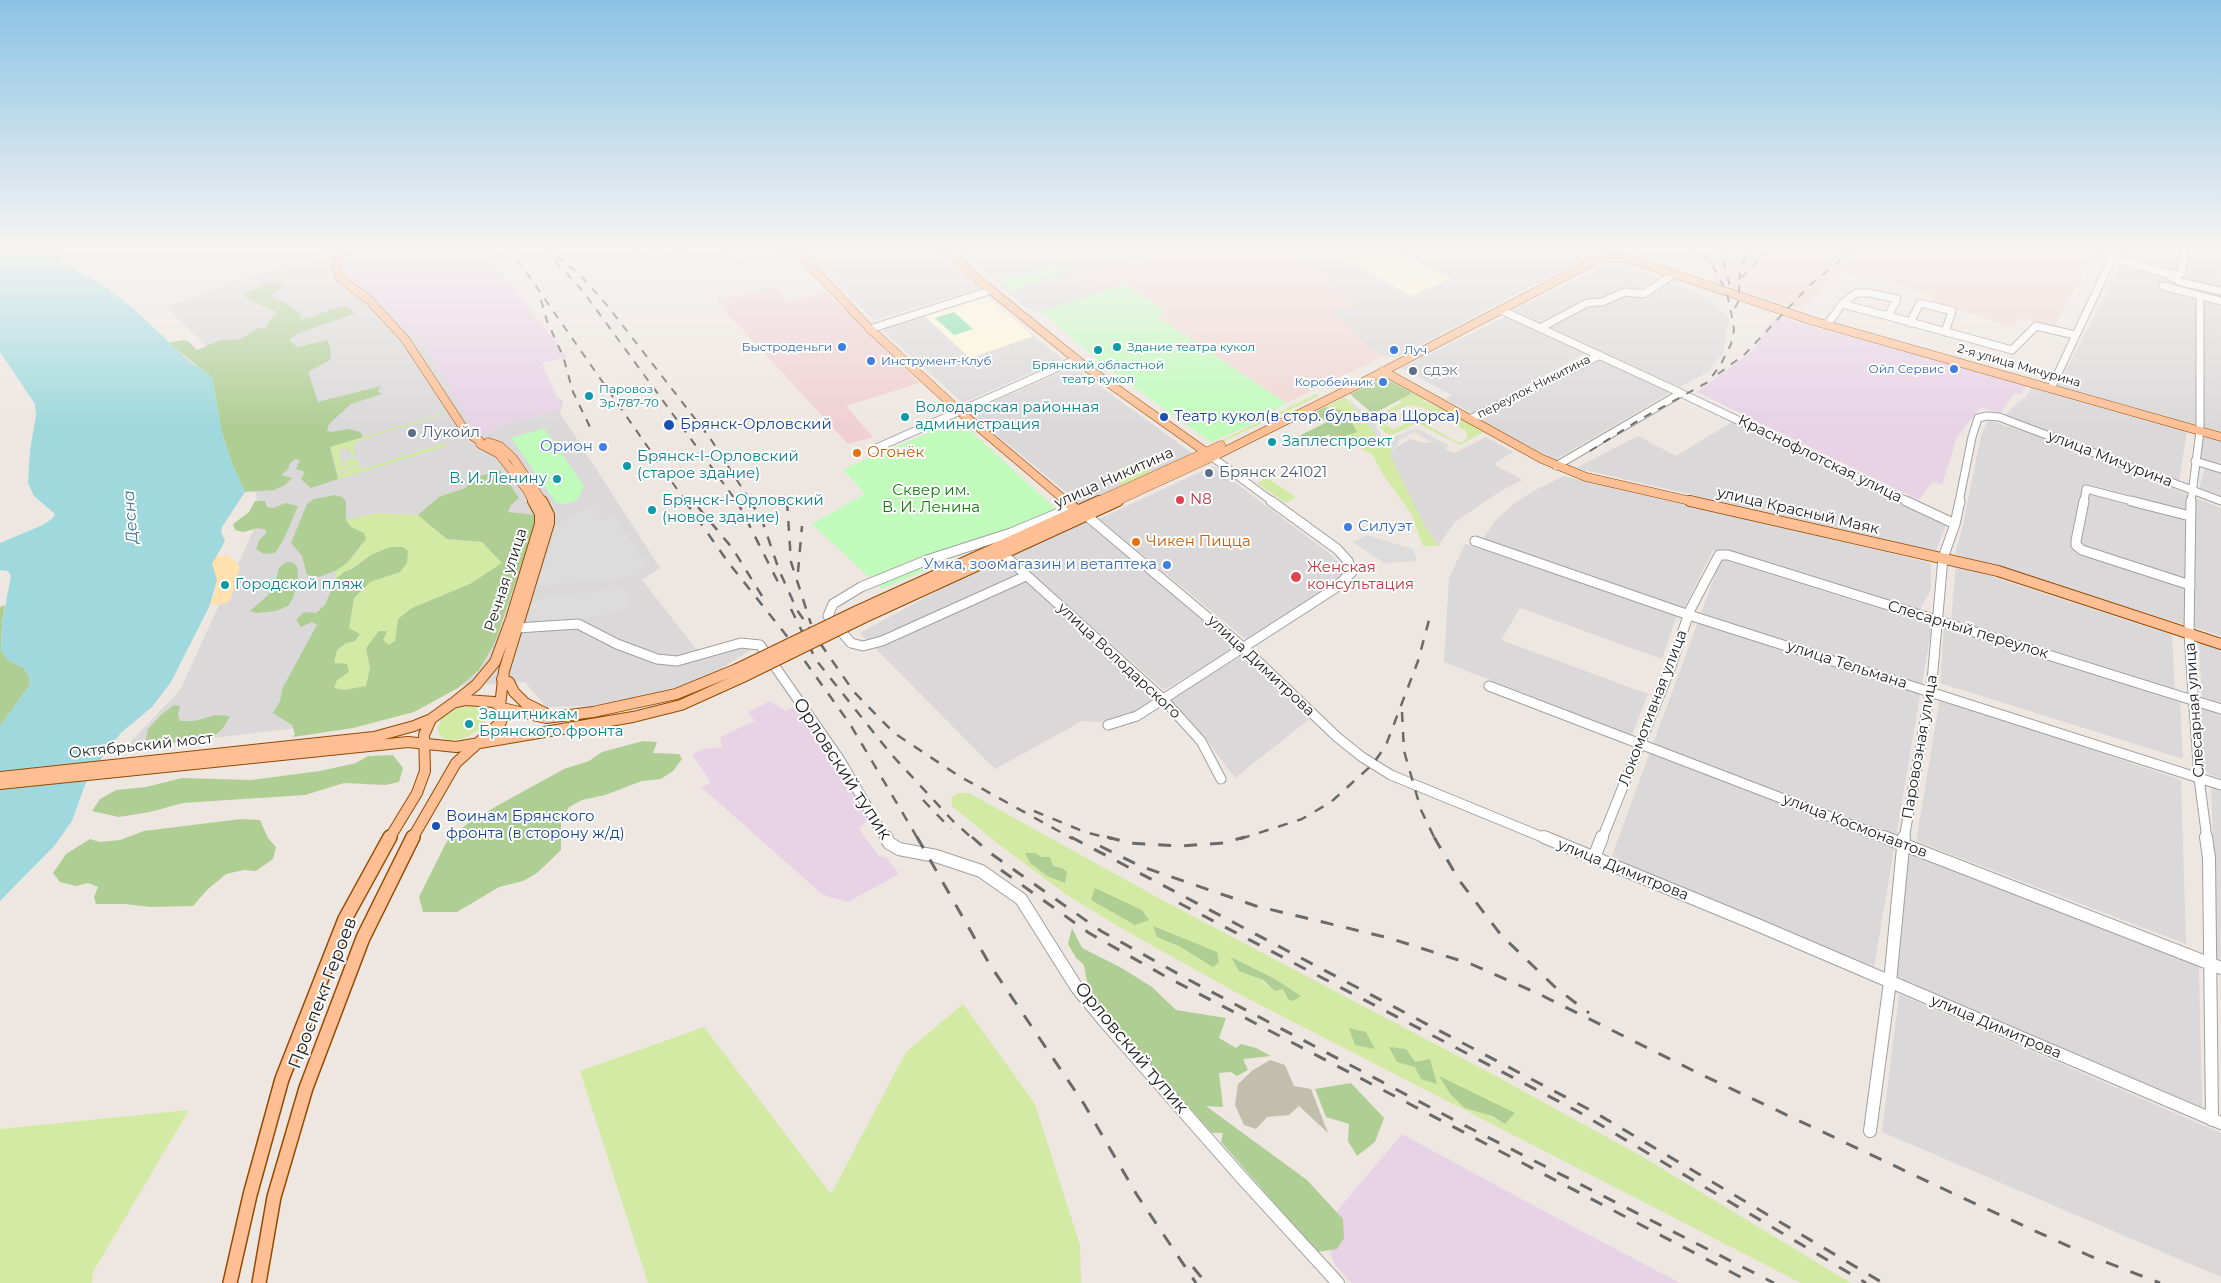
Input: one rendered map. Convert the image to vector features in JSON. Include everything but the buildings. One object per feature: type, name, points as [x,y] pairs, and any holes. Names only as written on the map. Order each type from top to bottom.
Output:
[{"type":"main road","name":"Речная улица","points":[[375,306],[405,338],[466,432],[480,441],[500,446],[513,458],[540,496],[549,514],[549,523],[502,679],[501,707]]},
{"type":"main road","name":"улица Димитрова","points":[[848,306],[870,329],[959,411],[1080,511]]},
{"type":"main road","points":[[1011,306],[1076,359],[1209,455]]},
{"type":"main road","name":"улица Никитина","points":[[860,614],[1080,511],[1209,455],[1383,371],[1509,306]]},
{"type":"main road","name":"2-я улица Мичурина","points":[[1770,306],[1827,325],[2221,436]]},
{"type":"main road","name":"улица Красный Маяк","points":[[1383,371],[1556,466],[1586,477],[1998,571],[2221,644]]},
{"type":"main road","name":"Речная улица","points":[[453,703],[476,685],[495,662],[541,519],[537,506],[527,490],[500,454],[480,444],[480,441]]},
{"type":"main road","name":"улица Никитина","points":[[860,614],[1002,554],[1080,511]]},
{"type":"main road","points":[[283,750],[408,742],[456,747],[633,717],[681,705],[740,673],[860,614]]},
{"type":"main road","points":[[283,750],[374,737],[414,726],[431,719],[453,703],[486,700],[501,707],[546,718],[593,712],[676,694],[740,673]]},
{"type":"main road","points":[[502,679],[509,682],[519,698],[538,711],[558,714],[593,712]]},
{"type":"main road","name":"Проспект Героев","points":[[259,1283],[274,1197],[306,1088],[363,938],[408,846],[448,774],[456,763],[501,722],[504,714],[501,707]]},
{"type":"main road","name":"Проспект Героев","points":[[230,1283],[250,1195],[282,1079],[345,919],[380,853],[417,793],[425,771],[426,744],[424,735],[431,719]]},
{"type":"main road","name":"Октябрьский мост","points":[[0,777],[283,750]]},
{"type":"main road","name":"Октябрьский мост","points":[[0,784],[283,750]]},
{"type":"street","points":[[870,329],[942,306]]},
{"type":"street","points":[[1540,328],[1584,306]]},
{"type":"street","points":[[1827,325],[1841,306]]},
{"type":"street","points":[[1849,306],[2012,350],[2036,326],[2075,335]]},
{"type":"street","points":[[1888,316],[1893,306]]},
{"type":"street","points":[[1910,322],[1918,306]]},
{"type":"street","points":[[1931,306],[1952,311],[1945,332]]},
{"type":"street","points":[[2051,388],[2089,306]]},
{"type":"street","name":"Слесарная улица","points":[[2200,306],[2200,431],[2191,490],[2189,634],[2199,778],[2209,858],[2209,963],[2217,1121]]},
{"type":"street","name":"Краснофлотская улица","points":[[1501,310],[1683,394],[1955,524]]},
{"type":"street","name":"переулок Никитина","points":[[1470,419],[1598,356]]},
{"type":"street","points":[[872,450],[1076,359]]},
{"type":"street","points":[[1556,466],[1683,394]]},
{"type":"street","name":"Паровозная улица","points":[[1870,1131],[1890,982],[1903,844],[1930,692],[1943,558],[1955,524],[1972,437],[1978,418],[1987,416],[1999,417]]},
{"type":"street","name":"улица Мичурина","points":[[1999,417],[2221,502]]},
{"type":"street","points":[[1108,725],[1138,716],[1162,698],[1244,648],[1334,589],[1352,572],[1348,561],[1337,549],[1209,455]]},
{"type":"street","points":[[2195,461],[2221,469]]},
{"type":"street","points":[[2190,516],[2086,489],[2076,545],[2082,550],[2190,585]]},
{"type":"street","points":[[1026,576],[882,642],[863,646],[851,644],[828,616],[833,604],[861,587],[927,560],[1080,511]]},
{"type":"street","name":"улица Димитрова","points":[[1080,511],[1244,648],[1335,734],[1362,757],[1384,771],[2217,1121]]},
{"type":"street","name":"улица Тельмана","points":[[1475,541],[1688,615],[2221,785]]},
{"type":"street","name":"улица Володарского","points":[[1002,554],[1162,698],[1201,741],[1220,780]]},
{"type":"street","name":"Слесарный переулок","points":[[1716,559],[1719,555],[1728,555],[2221,709]]},
{"type":"street","name":"Локомотивная улица","points":[[1594,858],[1670,669],[1688,615],[1716,559]]},
{"type":"street","name":"Орловский тупик","points":[[517,628],[578,624],[617,644],[657,658],[677,661],[741,643],[760,646],[840,760],[889,844],[899,849],[936,856],[981,871],[1021,900],[1077,988],[1105,1022],[1242,1178],[1338,1283]]},
{"type":"street","name":"улица Космонавтов","points":[[1489,686],[2221,968]]},
{"type":"shaded area","points":[[384,306],[528,306],[567,357],[542,363],[562,408],[494,429],[489,433],[473,429],[427,349]]},
{"type":"shaded area","points":[[414,306],[563,401],[560,413],[660,568],[642,580],[696,649],[754,648],[714,673],[659,694],[589,706],[546,707],[525,682],[453,686],[377,718],[124,749],[180,690],[260,516],[233,372],[166,307]]},
{"type":"shaded area","points":[[720,306],[840,306],[920,383],[846,406],[873,437],[848,444]]},
{"type":"shaded area","points":[[860,306],[921,306],[874,320]]},
{"type":"shaded area","points":[[958,306],[997,306],[1033,336],[970,358],[925,316]]},
{"type":"shaded area","points":[[1024,306],[1060,306],[1041,312]]},
{"type":"shaded area","points":[[1157,306],[1352,306],[1332,311],[1370,348],[1384,356],[1286,403],[1156,315],[1164,311]]},
{"type":"shaded area","points":[[1354,306],[1495,306],[1400,356],[1392,357],[1384,356],[1370,348],[1332,311]]},
{"type":"shaded area","points":[[1523,306],[1717,306],[1729,319],[1723,353],[1709,371],[1680,387],[1512,311]]},
{"type":"shaded area","points":[[1791,306],[1804,306],[1801,309]]},
{"type":"shaded area","points":[[1947,306],[2066,306],[2054,327],[2019,317],[2012,327]]},
{"type":"shaded area","points":[[2100,306],[2221,306],[2221,434],[2057,387]]},
{"type":"shaded area","points":[[923,315],[970,358],[1033,336],[1062,359],[963,403],[880,328]]},
{"type":"shaded area","points":[[1507,316],[1585,353],[1474,414],[1445,399],[1452,395],[1401,368]]},
{"type":"shaded area","points":[[1777,317],[2027,385],[2021,395],[2015,393],[2000,413],[1981,407],[1957,437],[1942,485],[1933,481],[1919,500],[1697,392],[1752,351]]},
{"type":"shaded area","points":[[1600,358],[1671,392],[1555,460],[1480,420]]},
{"type":"shaded area","points":[[1074,367],[1193,454],[1082,505],[969,412]]},
{"type":"shaded area","points":[[2031,387],[2187,430],[2179,481],[2005,416],[2018,402],[2026,397]]},
{"type":"shaded area","points":[[1345,397],[1372,420],[1385,441],[1381,442]]},
{"type":"shaded area","points":[[1988,420],[2057,442],[2221,508],[2221,636],[1955,554],[1981,436]]},
{"type":"shaded area","points":[[1732,422],[1946,525],[1936,551],[1576,468],[1638,436],[1676,456]]},
{"type":"shaded area","points":[[1419,429],[1449,446],[1444,449],[1414,432],[1399,440],[1398,445],[1393,449],[1385,441],[1411,430]]},
{"type":"shaded area","points":[[2203,435],[2221,441],[2221,466],[2201,460]]},
{"type":"shaded area","points":[[1486,437],[1513,452],[1494,464],[1522,480],[1499,492],[1455,522],[1438,546],[1424,525],[1388,453],[1410,439],[1424,443],[1433,442],[1454,453]]},
{"type":"shaded area","points":[[1213,466],[1329,553],[1349,573],[1248,641],[1099,519]]},
{"type":"shaded area","points":[[2205,467],[2221,471],[2221,497],[2199,489]]},
{"type":"shaded area","points":[[1564,476],[1931,563],[1931,589],[1919,611],[1713,550],[1684,608],[1482,540],[1495,521],[1515,503],[1539,488]]},
{"type":"shaded area","points":[[592,505],[602,521],[614,516],[646,564],[635,576],[538,586],[556,527],[572,515]]},
{"type":"shaded area","points":[[1085,522],[1237,648],[1164,690],[1009,554]]},
{"type":"shaded area","points":[[1367,535],[1413,549],[1417,561],[1384,563],[1353,542]]},
{"type":"shaded area","points":[[1465,544],[1677,615],[1662,659],[1520,608],[1501,640],[1648,694],[1632,735],[1444,662],[1449,578]]},
{"type":"shaded area","points":[[1000,557],[1154,700],[1122,719],[1100,722],[1082,721],[995,769],[860,633]]},
{"type":"shaded area","points":[[1721,559],[1932,625],[1874,967],[1611,858]]},
{"type":"shaded area","points":[[1956,565],[2172,635],[2175,692],[1951,621]]},
{"type":"shaded area","points":[[624,589],[632,606],[615,613],[585,619],[547,622],[533,620],[530,616],[532,603],[541,598]]},
{"type":"shaded area","points":[[1944,628],[2180,702],[2183,759],[1940,683]]},
{"type":"shaded area","points":[[2199,642],[2221,649],[2221,708],[2202,702]]},
{"type":"shaded area","points":[[1243,655],[1312,717],[1235,778],[1204,736],[1169,700]]},
{"type":"shaded area","points":[[1940,698],[2181,780],[2186,944],[1916,841]]},
{"type":"shaded area","points":[[770,701],[785,711],[802,703],[870,817],[859,829],[879,856],[887,858],[899,874],[848,902],[823,895],[701,787],[711,783],[692,754],[703,749],[722,747],[720,737],[755,721],[748,712]]},
{"type":"shaded area","points":[[2200,707],[2221,714],[2221,779],[2201,770]]},
{"type":"shaded area","points":[[2211,786],[2221,790],[2221,961],[2217,959]]},
{"type":"shaded area","points":[[1908,851],[2199,966],[2202,1109],[1896,979]]},
{"type":"shaded area","points":[[1899,994],[2221,1133],[2221,1277],[1882,1132]]},
{"type":"shaded area","points":[[1270,1060],[1285,1065],[1294,1086],[1311,1089],[1328,1133],[1299,1106],[1289,1115],[1267,1117],[1256,1129],[1244,1125],[1235,1105],[1238,1084],[1253,1070]]},
{"type":"shaded area","points":[[1402,1134],[1680,1283],[1351,1283],[1335,1265],[1322,1229]]},
{"type":"green space","points":[[263,306],[291,306],[299,312],[301,319],[345,306],[353,310],[354,314],[296,334],[289,340],[297,347],[328,340],[331,352],[330,360],[308,372],[318,402],[381,386],[378,391],[382,394],[351,404],[329,424],[327,431],[349,429],[360,432],[363,437],[330,447],[338,479],[311,488],[301,479],[305,472],[296,469],[300,460],[295,459],[281,475],[292,478],[285,485],[274,490],[245,492],[232,464],[222,433],[212,378],[169,343],[182,340],[188,341],[197,350],[221,340],[241,339],[256,329],[267,327],[269,321],[277,312]]},
{"type":"green space","points":[[1059,306],[1157,306],[1165,311],[1157,316],[1286,403],[1252,424],[1211,442],[1110,370],[1041,312]]},
{"type":"green space","points":[[954,312],[973,329],[954,335],[935,318]]},
{"type":"green space","points":[[1384,378],[1388,378],[1423,397],[1425,401],[1443,408],[1485,431],[1460,445],[1417,423],[1392,435],[1385,433],[1374,418],[1402,402],[1399,400],[1412,393]],"holes":[[[1408,405],[1422,407],[1466,431],[1468,438],[1459,443],[1410,415],[1405,417],[1407,419],[1404,421],[1406,423],[1394,430],[1383,423],[1383,418]]]},
{"type":"green space","points":[[1384,378],[1412,393],[1373,414],[1350,394]]},
{"type":"green space","points":[[1316,394],[1319,396],[1216,445],[1214,444]]},
{"type":"green space","points":[[1345,397],[1381,442],[1385,441],[1393,449],[1389,453],[1424,525],[1438,546],[1423,546],[1411,513],[1382,473],[1373,455],[1351,443],[1340,445],[1333,440],[1346,437],[1346,411],[1325,407]]},
{"type":"green space","points":[[1325,407],[1346,411],[1357,432],[1333,440],[1330,439],[1330,434],[1311,443],[1299,436],[1327,422],[1313,413]]},
{"type":"green space","points":[[443,413],[358,441],[353,446],[356,454],[351,456],[348,448],[339,450],[342,467],[345,466],[345,461],[357,458],[359,465],[341,470],[341,475],[345,474],[344,471],[359,466],[361,469],[445,443],[446,446],[339,479],[331,447]]},
{"type":"green space","name":"Сквер им. В. И. Ленина","points":[[959,420],[1059,512],[882,589],[812,524],[865,494],[843,469]]},
{"type":"green space","points":[[544,428],[584,486],[578,499],[566,504],[556,503],[511,438]]},
{"type":"green space","points":[[1139,461],[1152,471],[1121,485],[1108,475]]},
{"type":"green space","points":[[500,470],[519,498],[511,505],[508,512],[536,515],[535,524],[495,642],[479,670],[458,688],[414,712],[353,728],[293,737],[295,734],[292,725],[273,713],[280,701],[283,687],[317,625],[312,622],[301,627],[296,620],[304,612],[316,613],[325,605],[336,579],[371,555],[390,547],[403,547],[408,551],[407,563],[400,572],[370,582],[354,598],[349,628],[360,634],[355,641],[346,643],[337,650],[334,663],[347,664],[349,672],[337,680],[334,688],[344,690],[366,686],[370,668],[366,648],[379,631],[387,631],[383,640],[389,645],[395,641],[398,619],[412,608],[470,584],[502,563],[482,542],[447,539],[418,515],[439,497],[465,488],[476,477]]},
{"type":"green space","points":[[1267,478],[1296,497],[1286,503],[1257,483]]},
{"type":"green space","points":[[335,495],[342,497],[346,502],[346,520],[351,527],[364,533],[366,539],[347,563],[337,570],[319,577],[307,575],[302,556],[291,543],[307,504],[314,499]]},
{"type":"green space","points":[[255,501],[265,501],[267,507],[274,508],[285,503],[298,506],[283,541],[275,553],[264,554],[256,549],[260,539],[266,534],[266,530],[258,528],[243,532],[235,530],[233,524],[249,512]]},
{"type":"green space","points":[[376,513],[418,515],[447,539],[482,542],[503,563],[470,584],[412,608],[398,619],[395,641],[389,645],[383,640],[366,648],[370,668],[366,686],[344,690],[334,688],[337,680],[334,663],[337,650],[346,643],[355,641],[360,634],[349,628],[354,598],[370,582],[400,572],[371,555],[336,579],[336,570],[347,563],[360,548],[364,533],[351,527],[346,520]]},
{"type":"green space","points":[[286,562],[292,562],[297,566],[298,572],[298,582],[293,598],[288,606],[276,611],[256,613],[250,611],[268,595],[276,580],[279,568]]},
{"type":"green space","points":[[5,605],[1,650],[8,660],[24,668],[29,676],[30,685],[0,726],[0,607]]},
{"type":"green space","points":[[174,705],[180,706],[178,715],[180,721],[194,721],[216,715],[230,716],[223,728],[214,736],[180,742],[159,743],[146,740],[148,729]]},
{"type":"green space","points":[[472,706],[482,709],[486,713],[486,722],[482,728],[463,739],[449,740],[441,737],[437,728],[442,718],[455,709]]},
{"type":"green space","points":[[643,741],[657,742],[653,753],[679,754],[682,759],[673,771],[661,779],[642,781],[605,795],[582,800],[569,807],[561,822],[561,850],[537,873],[523,881],[499,887],[457,912],[423,912],[419,897],[447,841],[467,824],[564,769],[589,761],[602,752]]},
{"type":"green space","points":[[393,755],[403,768],[399,782],[385,785],[344,783],[305,795],[183,803],[150,812],[119,817],[92,811],[100,799],[116,790],[146,787],[182,778],[251,780],[320,771],[356,763],[368,756]]},
{"type":"green space","points":[[958,793],[969,793],[1166,902],[1494,1075],[1643,1157],[1851,1283],[1801,1283],[1237,993],[1121,928],[1064,893],[997,843],[952,806],[951,798]],"holes":[[[1025,853],[1042,857],[1053,866],[1062,868],[1065,882],[1047,876],[1030,863]],[[1232,958],[1275,979],[1300,996],[1283,989],[1275,991]],[[1451,1095],[1515,1113],[1505,1124]]]},
{"type":"green space","points":[[241,819],[260,820],[268,838],[276,847],[273,859],[256,871],[244,870],[226,874],[207,890],[193,906],[150,907],[125,904],[96,904],[94,897],[98,887],[88,883],[76,886],[60,882],[53,873],[66,854],[90,839],[100,842],[120,840],[144,831]]},
{"type":"green space","points":[[1025,853],[1035,853],[1042,857],[1050,857],[1053,866],[1062,868],[1067,872],[1065,883],[1047,876],[1030,863]]},
{"type":"green space","points":[[1095,888],[1142,910],[1149,920],[1135,925],[1091,900]]},
{"type":"green space","points":[[1153,926],[1217,952],[1219,962],[1213,967],[1179,946],[1157,937]]},
{"type":"green space","points":[[1072,928],[1082,948],[1120,967],[1152,987],[1176,1010],[1226,1018],[1219,1038],[1236,1048],[1241,1044],[1256,1048],[1271,1056],[1243,1059],[1248,1070],[1237,1076],[1231,1072],[1219,1073],[1223,1107],[1206,1106],[1307,1180],[1343,1219],[1344,1238],[1337,1249],[1317,1252],[1221,1142],[1223,1133],[1212,1133],[1111,1021],[1089,994],[1084,965],[1076,958],[1068,944]]},
{"type":"green space","points":[[1231,957],[1275,979],[1301,996],[1293,1001],[1288,999],[1283,989],[1275,991],[1263,980],[1239,971]]},
{"type":"green space","points":[[963,1004],[1035,1104],[1080,1245],[1081,1283],[648,1283],[580,1071],[704,1027],[831,1194],[906,1052]]},
{"type":"green space","points":[[1349,1028],[1366,1032],[1375,1049],[1355,1045]]},
{"type":"green space","points":[[1389,1047],[1406,1049],[1415,1062],[1430,1059],[1437,1084],[1421,1079],[1415,1067],[1397,1062]]},
{"type":"green space","points":[[1439,1076],[1515,1113],[1505,1124],[1492,1116],[1465,1108],[1451,1095]]},
{"type":"green space","points":[[1351,1083],[1384,1118],[1375,1142],[1357,1156],[1348,1141],[1349,1124],[1326,1117],[1315,1089]]},
{"type":"green space","points":[[189,1110],[93,1272],[92,1283],[0,1283],[0,1129]]},
{"type":"sand","name":"Городской пляж","points":[[214,556],[229,556],[240,567],[230,600],[224,604],[210,605],[216,590],[212,564]]},
{"type":"water","name":"Десна","points":[[0,306],[131,306],[190,362],[212,378],[222,433],[232,464],[245,492],[222,527],[221,532],[225,541],[212,564],[217,580],[210,605],[171,682],[152,707],[122,732],[109,747],[85,785],[72,821],[55,845],[0,901],[0,726],[30,685],[29,676],[24,668],[8,660],[1,650],[2,623],[11,576],[8,571],[0,570],[0,543],[43,525],[53,518],[55,514],[34,496],[28,483],[30,450],[36,416],[35,404],[0,352]]},
{"type":"railway","points":[[543,306],[547,321],[563,356],[573,392],[590,427]]},
{"type":"railway","points":[[550,306],[686,502]]},
{"type":"railway","points":[[594,306],[737,502]]},
{"type":"railway","points":[[607,306],[710,438],[751,502]]},
{"type":"railway","points":[[1590,451],[1639,420],[1708,382],[1721,364],[1731,344],[1734,330],[1730,306]]},
{"type":"railway","points":[[1718,374],[1745,354],[1790,306]]},
{"type":"railway","points":[[685,501],[728,562],[786,635],[850,724],[918,839]]},
{"type":"railway","points":[[737,501],[778,582]]},
{"type":"railway","points":[[750,501],[762,520],[779,570],[797,610],[854,692],[894,733],[959,776],[1073,839]]},
{"type":"railway","points":[[787,501],[791,562],[811,624]]},
{"type":"railway","points":[[698,507],[733,549],[762,596]]},
{"type":"railway","points":[[798,572],[802,526]]},
{"type":"railway","points":[[791,609],[816,660],[890,753],[953,821],[973,839]]},
{"type":"railway","points":[[1240,839],[1302,819],[1331,802],[1373,764],[1386,745],[1418,661],[1429,620]]},
{"type":"railway","points":[[1402,712],[1404,751],[1421,810],[1434,837]]},
{"type":"railway","points":[[923,800],[951,829]]},
{"type":"railway","points":[[1034,811],[1085,832],[1112,839]]},
{"type":"railway","points":[[917,837],[990,965],[1084,1104],[1137,1195],[1196,1283]]},
{"type":"railway","points":[[972,837],[990,853],[1101,931],[1191,981],[1458,1122],[1774,1283]]},
{"type":"railway","points":[[1071,837],[1594,1112],[1883,1283]]},
{"type":"railway","points":[[1107,837],[1130,843],[1181,846],[1223,843],[1245,837]]},
{"type":"railway","points":[[1434,837],[1459,880],[1501,935],[1556,988],[1589,1013]]},
{"type":"railway","points":[[1100,846],[1140,866],[1256,906],[1389,938],[1471,964],[1539,994],[1700,1074],[1952,1193],[2090,1256],[2160,1283]]},
{"type":"railway","points":[[1001,870],[1089,933],[1163,975],[1752,1283]]},
{"type":"railway","points":[[1179,903],[1577,1111],[1866,1283]]},
{"type":"railway","points":[[1193,1267],[1206,1283]]},
{"type":"place","name":"Быстроденьги","points":[[842,347]]},
{"type":"place","name":"Здание театра кукол","points":[[1117,347]]},
{"type":"place","name":"Брянский областной театр кукол","points":[[1098,350]]},
{"type":"place","name":"Луч","points":[[1394,350]]},
{"type":"place","name":"Инструмент-Клуб","points":[[871,361]]},
{"type":"place","name":"Ойл Сервис","points":[[1954,369]]},
{"type":"place","name":"СДЭК","points":[[1413,371]]},
{"type":"place","name":"Коробейник","points":[[1383,382]]},
{"type":"place","name":"Паровоз Эр 787-70","points":[[589,396]]},
{"type":"place","name":"Володарская районная администрация","points":[[905,417]]},
{"type":"place","name":"Театр кукол(в стор. бульвара Щорса)","points":[[1164,417]]},
{"type":"place","name":"Брянск-Орловский","points":[[669,425]]},
{"type":"place","name":"Лукойл","points":[[412,433]]},
{"type":"place","name":"Заплеспроект","points":[[1272,442]]},
{"type":"place","name":"Орион","points":[[603,447]]},
{"type":"place","name":"Огонёк","points":[[857,453]]},
{"type":"place","name":"Брянск-I-Орловский (старое здание)","points":[[627,466]]},
{"type":"place","name":"Брянск 241021","points":[[1209,473]]},
{"type":"place","name":"В. И. Ленину","points":[[557,479]]},
{"type":"place","name":"N8","points":[[1180,500]]},
{"type":"place","name":"Брянск-I-Орловский (новое здание)","points":[[652,510]]},
{"type":"place","name":"Силуэт","points":[[1348,527]]},
{"type":"place","name":"Чикен Пицца","points":[[1136,542]]},
{"type":"place","name":"Умка, зоомагазин и ветаптека","points":[[1167,565]]},
{"type":"place","name":"Женская консультация","points":[[1296,577]]},
{"type":"place","name":"Городской пляж","points":[[225,585]]},
{"type":"place","name":"Защитникам Брянского фронта","points":[[469,724]]},
{"type":"place","name":"Воинам Брянского фронта (в сторону ж/д)","points":[[436,826]]}]
